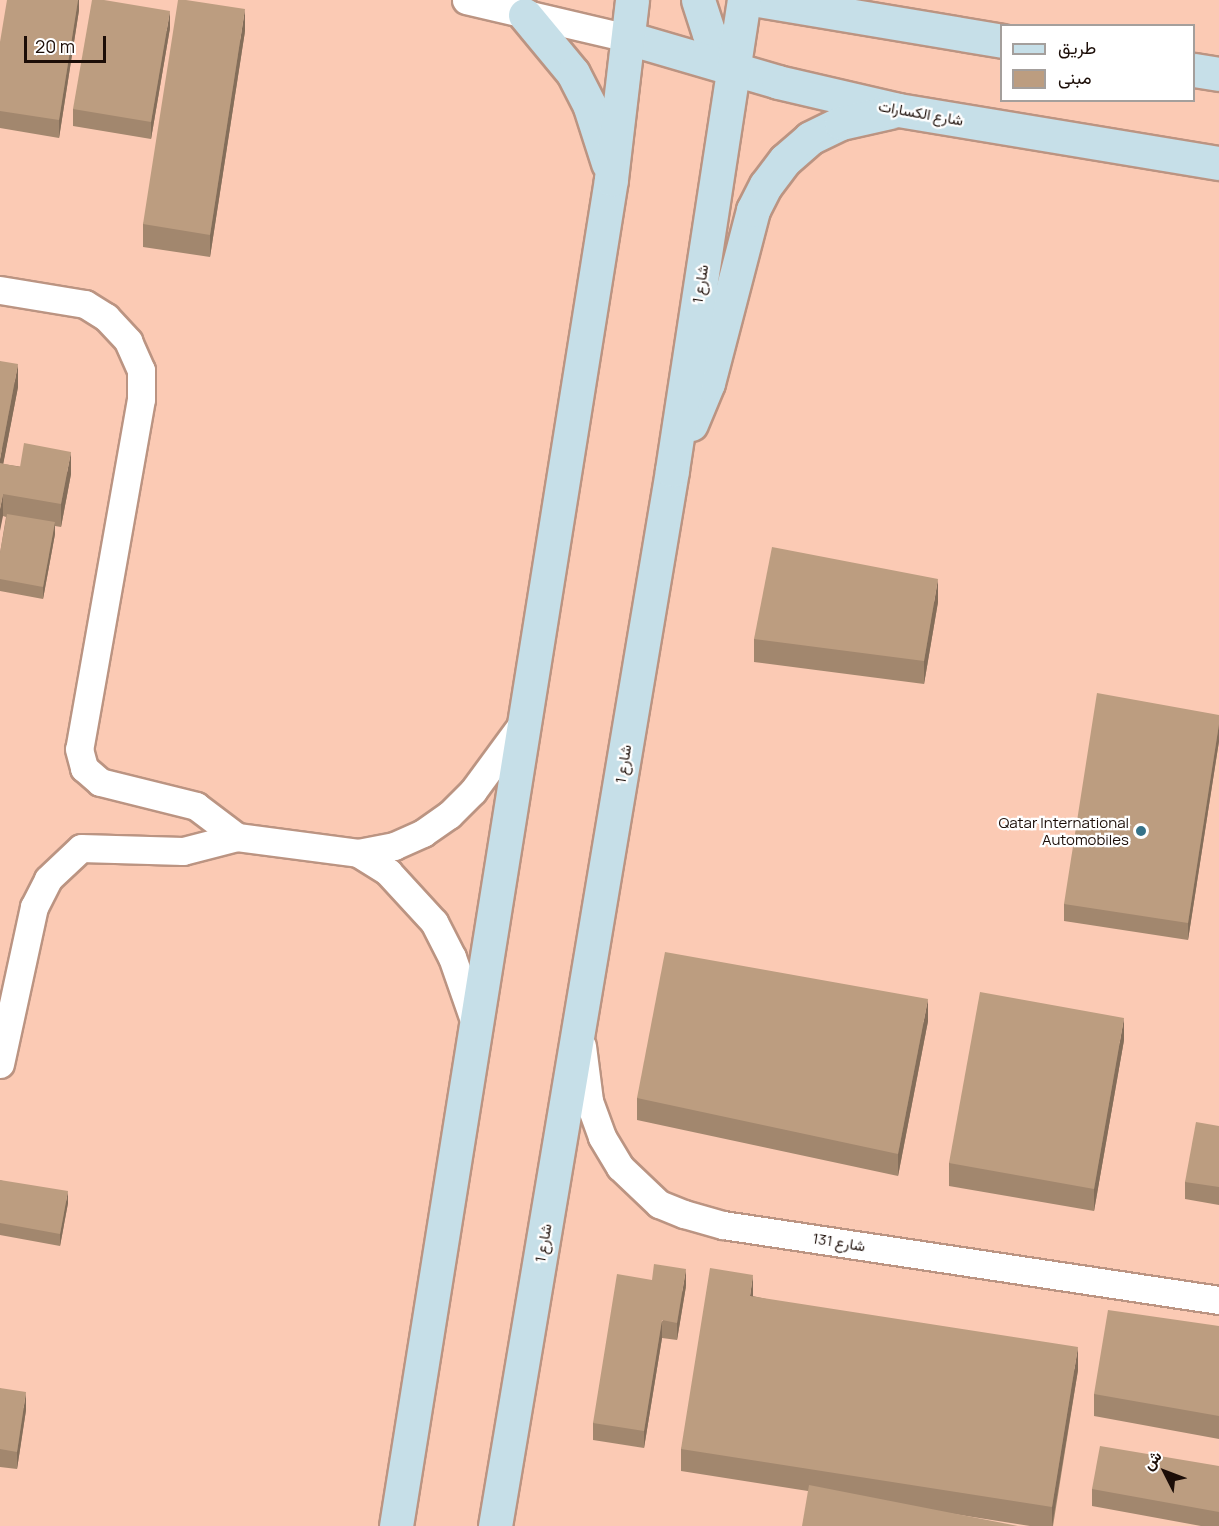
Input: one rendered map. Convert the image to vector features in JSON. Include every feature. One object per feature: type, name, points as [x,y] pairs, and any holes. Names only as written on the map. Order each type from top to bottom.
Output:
[{"type":"street","points":[[466,0],[628,38]]},
{"type":"street","points":[[396,1526],[611,180],[632,0]]},
{"type":"street","points":[[698,0],[709,33],[732,69]]},
{"type":"street","name":"شارع 1","points":[[495,1526],[672,470],[744,0]]},
{"type":"street","points":[[758,0],[1000,41]]},
{"type":"street","points":[[897,0],[957,34]]},
{"type":"street","points":[[525,15],[550,43],[576,80],[603,142],[611,180]]},
{"type":"street","name":"شارع الكسارات","points":[[628,38],[732,69],[898,110],[1219,163]]},
{"type":"street","points":[[1195,70],[1219,74]]},
{"type":"street","points":[[672,470],[708,383],[753,210],[766,185],[785,160],[810,138],[841,123],[898,110]]},
{"type":"street","points":[[0,290],[85,304],[106,317],[128,341],[141,370],[141,399],[79,749],[84,768],[100,782],[196,806],[237,837]]},
{"type":"street","points":[[0,1064],[34,907],[48,879],[62,862],[81,848],[183,851],[237,837],[358,853],[394,846],[423,833],[449,815],[473,791],[523,723]]},
{"type":"street","points":[[358,853],[388,872],[434,922],[452,957],[475,1023]]},
{"type":"street","name":"شارع 131","points":[[580,1029],[589,1101],[602,1137],[620,1167],[660,1204],[723,1225],[1219,1300]]},
{"type":"shaded area","points":[[0,0],[1219,0],[1219,1526],[0,1526]]},
{"type":"building","points":[[7,0],[78,0],[59,120],[0,111],[0,42]]},
{"type":"building","points":[[92,0],[170,11],[151,122],[73,109]]},
{"type":"building","points":[[178,0],[245,9],[210,235],[143,224]]},
{"type":"building","points":[[0,361],[18,364],[0,459]]},
{"type":"building","points":[[24,443],[71,452],[61,504],[3,494],[0,509],[0,463],[20,467]]},
{"type":"building","points":[[7,514],[55,522],[43,587],[0,579],[0,553]]},
{"type":"building","points":[[772,547],[938,579],[924,661],[754,639]]},
{"type":"building","name":"Qatar International Automobiles","points":[[1097,693],[1219,715],[1188,923],[1064,904]]},
{"type":"building","points":[[665,952],[928,999],[898,1154],[637,1098]]},
{"type":"building","points":[[980,992],[1124,1018],[1094,1189],[949,1163]]},
{"type":"building","points":[[1196,1122],[1219,1126],[1219,1187],[1185,1182]]},
{"type":"building","points":[[0,1180],[68,1191],[60,1234],[0,1223]]},
{"type":"building","points":[[654,1264],[686,1269],[677,1323],[662,1320],[644,1431],[593,1423],[617,1274],[652,1280]]},
{"type":"building","points":[[710,1268],[753,1275],[750,1296],[1078,1347],[1052,1507],[681,1449]]},
{"type":"building","points":[[1108,1310],[1219,1326],[1219,1416],[1094,1394]]},
{"type":"building","points":[[0,1388],[26,1392],[17,1452],[0,1449]]},
{"type":"building","points":[[1100,1446],[1219,1466],[1219,1512],[1092,1489]]},
{"type":"building","points":[[809,1485],[1018,1526],[802,1526]]},
{"type":"place","name":"Qatar International Automobiles","points":[[1141,831]]}]
